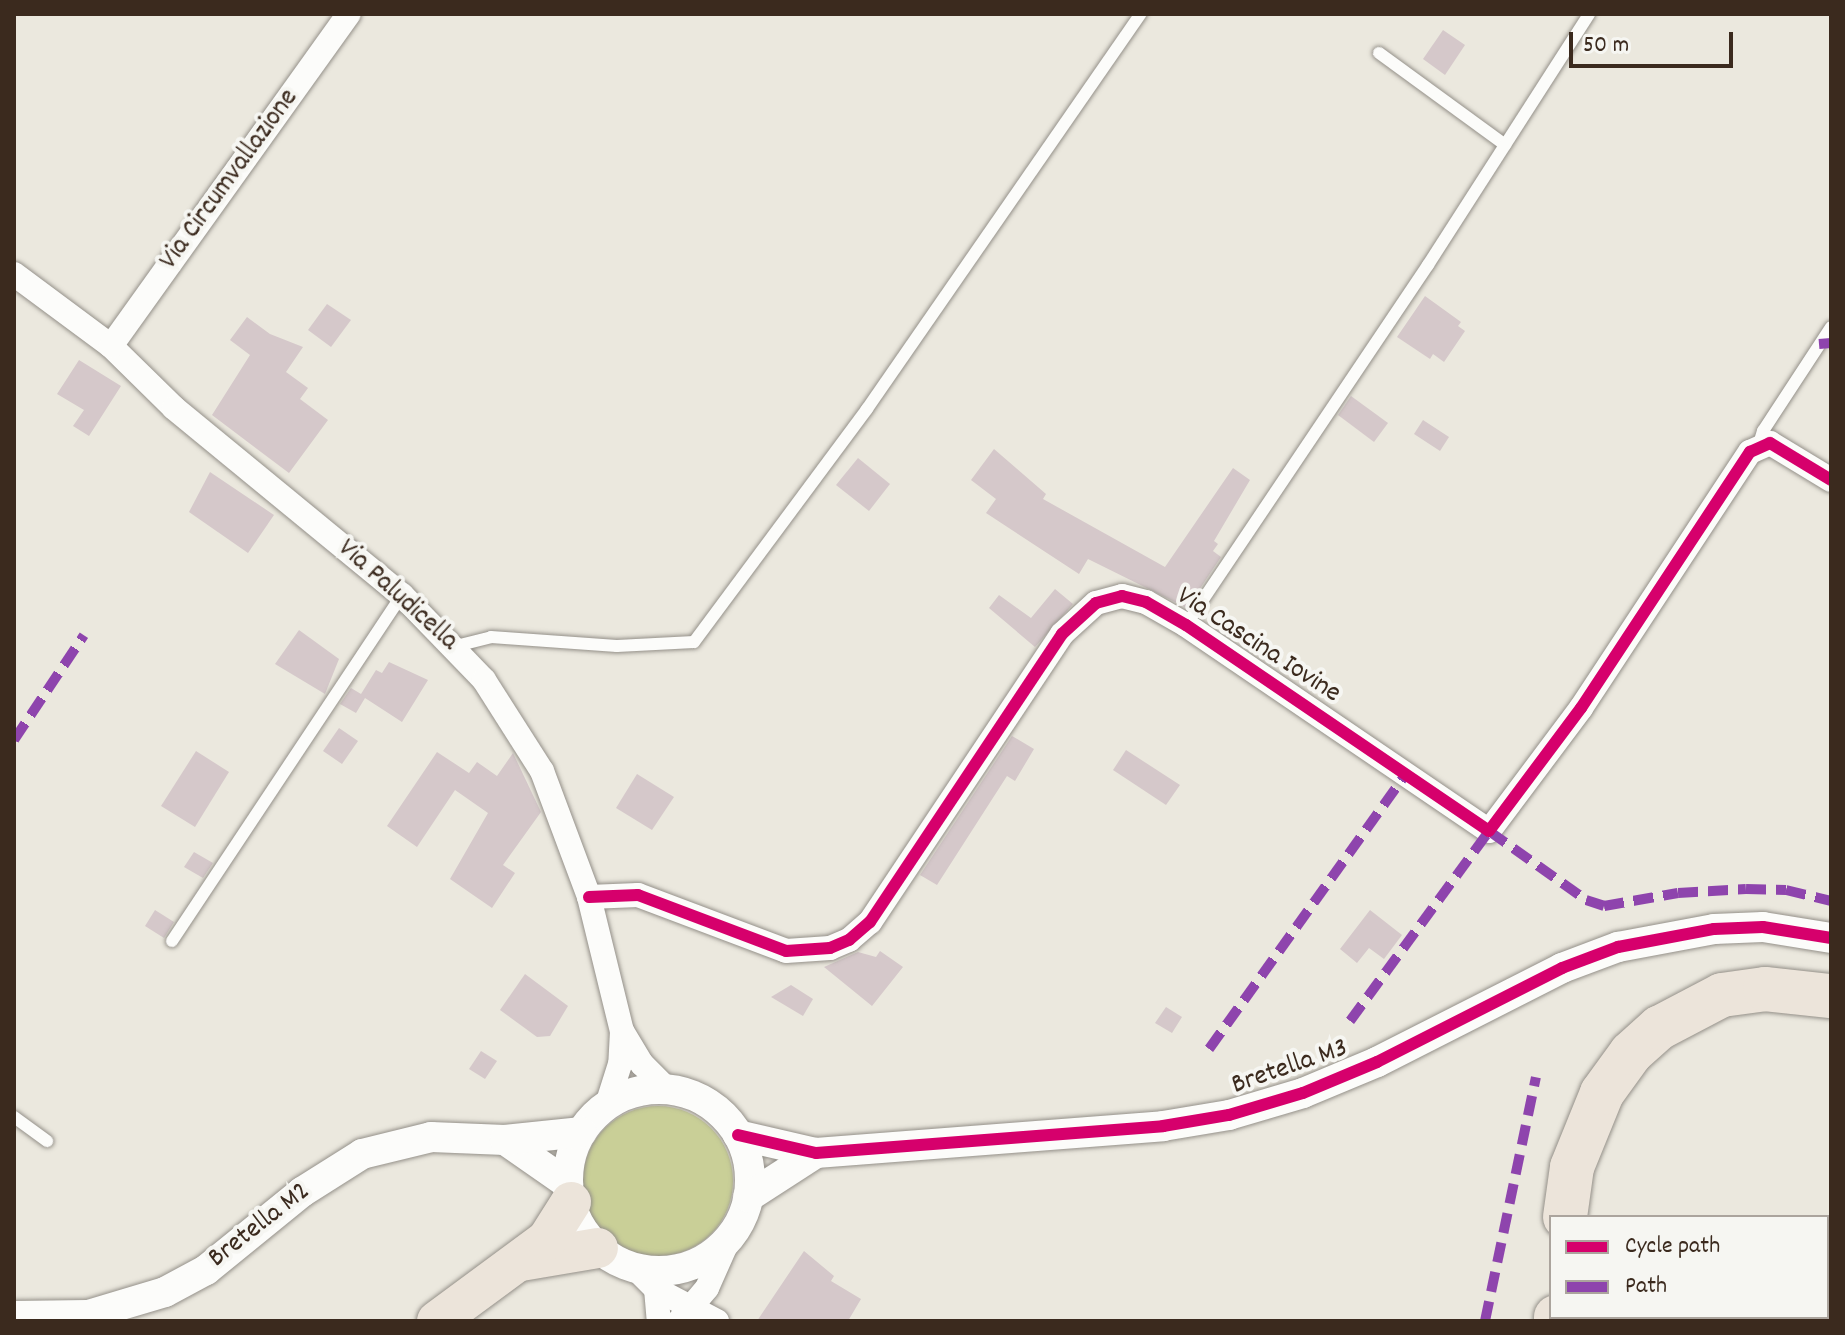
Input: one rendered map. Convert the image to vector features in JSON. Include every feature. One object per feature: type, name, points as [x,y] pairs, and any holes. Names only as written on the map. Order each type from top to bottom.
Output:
[{"type":"highway","points":[[1565,1215],[1572,1167],[1602,1093],[1631,1053],[1659,1028],[1722,995],[1765,989],[1831,996]]},
{"type":"highway","points":[[1589,1128],[1590,1215]]},
{"type":"highway","points":[[437,1321],[547,1240],[569,1193]]},
{"type":"highway","points":[[517,1261],[598,1248]]},
{"type":"street","name":"Via Circumvallazione","points":[[111,346],[349,14]]},
{"type":"street","name":"Via Paludicella","points":[[14,274],[111,346],[174,408],[402,595],[456,646],[505,709],[542,771],[589,897],[622,1031],[620,1064],[607,1105]]},
{"type":"street","name":"Via Cascina Iovine","points":[[589,897],[638,895],[786,951],[830,948],[849,940],[870,922],[1010,706],[1078,616],[1096,603],[1122,596],[1146,602],[1186,625],[1489,831],[1581,708],[1759,444]]},
{"type":"street","points":[[1759,444],[1778,446],[1831,480]]},
{"type":"street","name":"Bretella M3","points":[[738,1135],[816,1153],[1163,1126],[1229,1115],[1303,1093],[1377,1062],[1562,968],[1618,947],[1714,929],[1763,927],[1831,938]]},
{"type":"street","name":"Via Paludicella","points":[[622,1031],[642,1064],[668,1090]]},
{"type":"street","points":[[569,1193],[582,1132],[607,1105],[640,1091],[668,1090],[710,1104],[738,1135],[750,1176],[748,1197],[719,1265],[684,1315]]},
{"type":"street","name":"Bretella M2","points":[[14,1316],[88,1315],[165,1292],[206,1270],[302,1192],[362,1154],[431,1137],[505,1140],[582,1132]]},
{"type":"street","points":[[505,1140],[569,1193],[598,1248],[645,1278],[684,1315],[717,1321]]},
{"type":"street","name":"Bretella M3","points":[[748,1197],[816,1153]]},
{"type":"street","points":[[645,1278],[677,1269],[716,1251],[730,1236]]},
{"type":"street","points":[[719,1265],[717,1306],[728,1321]]},
{"type":"street","points":[[645,1278],[659,1321]]},
{"type":"lane","points":[[456,646],[491,637],[617,646],[668,647],[694,642],[867,409],[1141,14]]},
{"type":"lane","points":[[1186,625],[1589,14]]},
{"type":"lane","points":[[1379,53],[1505,145]]},
{"type":"lane","points":[[1759,444],[1831,327]]},
{"type":"lane","points":[[172,941],[402,595]]},
{"type":"lane","points":[[14,1117],[47,1141]]},
{"type":"green space","points":[[658,1106],[687,1112],[711,1128],[727,1152],[733,1181],[727,1210],[711,1234],[687,1250],[658,1256],[629,1250],[605,1234],[589,1210],[583,1181],[589,1152],[605,1128],[629,1112]]},
{"type":"building","points":[[1443,30],[1465,45],[1445,75],[1423,59]]},
{"type":"building","points":[[1425,296],[1461,322],[1458,326],[1465,331],[1444,362],[1433,354],[1430,359],[1397,337]]},
{"type":"building","points":[[327,304],[351,320],[331,347],[308,330]]},
{"type":"building","points":[[247,317],[270,334],[303,347],[286,372],[308,388],[300,399],[328,420],[289,473],[212,415],[250,355],[230,340]]},
{"type":"building","points":[[79,360],[121,386],[89,436],[73,426],[84,410],[57,394]]},
{"type":"building","points":[[1351,396],[1388,423],[1374,442],[1338,415]]},
{"type":"building","points":[[1423,420],[1449,437],[1440,451],[1414,434]]},
{"type":"building","points":[[994,449],[1046,494],[1043,499],[1165,567],[1233,468],[1250,480],[1214,541],[1218,544],[1213,551],[1221,557],[1187,608],[1088,559],[1079,574],[986,513],[996,499],[971,480]]},
{"type":"building","points":[[858,458],[890,484],[869,511],[836,485]]},
{"type":"building","points":[[210,472],[274,515],[248,553],[189,512]]},
{"type":"building","points":[[1055,589],[1073,604],[1035,647],[989,608],[999,595],[1031,618]]},
{"type":"building","points":[[299,630],[339,659],[325,694],[275,664]]},
{"type":"building","points":[[389,662],[428,680],[402,722],[365,698],[356,713],[340,704],[351,688],[361,694],[376,670],[382,673]]},
{"type":"building","points":[[339,728],[358,741],[342,764],[323,751]]},
{"type":"building","points":[[1012,736],[1034,749],[1015,781],[1007,776],[937,885],[920,875]]},
{"type":"building","points":[[1126,750],[1180,785],[1166,805],[1113,770]]},
{"type":"building","points":[[196,751],[229,772],[195,827],[161,806]]},
{"type":"building","points":[[437,752],[469,773],[477,762],[497,776],[513,753],[541,812],[503,865],[515,873],[492,908],[450,879],[488,813],[455,790],[417,847],[387,826]]},
{"type":"building","points":[[637,774],[674,797],[652,830],[616,808]]},
{"type":"building","points":[[194,852],[213,863],[203,878],[184,867]]},
{"type":"building","points":[[155,910],[174,922],[164,938],[145,926]]},
{"type":"building","points":[[1370,910],[1402,935],[1384,959],[1369,948],[1357,963],[1340,949]]},
{"type":"building","points":[[880,951],[903,967],[872,1006],[824,967],[858,952],[876,957]]},
{"type":"building","points":[[525,974],[568,1006],[550,1036],[537,1037],[500,1010]]},
{"type":"building","points":[[791,985],[813,999],[803,1016],[771,997]]},
{"type":"building","points":[[1166,1007],[1182,1017],[1172,1033],[1155,1023]]},
{"type":"building","points":[[481,1051],[497,1061],[485,1079],[469,1069]]},
{"type":"building","points":[[804,1251],[834,1276],[831,1281],[861,1299],[848,1321],[757,1321]]},
{"type":"marked path","points":[[1819,344],[1831,343]]},
{"type":"marked path","points":[[14,740],[84,635]]},
{"type":"marked path","points":[[1209,1049],[1406,774]]},
{"type":"marked path","points":[[1350,1021],[1489,831],[1586,900],[1604,906],[1678,893],[1746,889],[1786,890],[1831,901]]},
{"type":"marked path","points":[[1485,1321],[1536,1077]]},
{"type":"cycle path","points":[[589,897],[638,895],[786,951],[830,948],[849,940],[870,922],[1062,634],[1096,603],[1122,596],[1146,602],[1186,625],[1489,831],[1581,708],[1750,452],[1770,443],[1831,480]]},
{"type":"cycle path","points":[[738,1135],[816,1153],[1163,1126],[1229,1115],[1303,1093],[1377,1062],[1562,968],[1618,947],[1714,929],[1763,927],[1831,938]]}]
